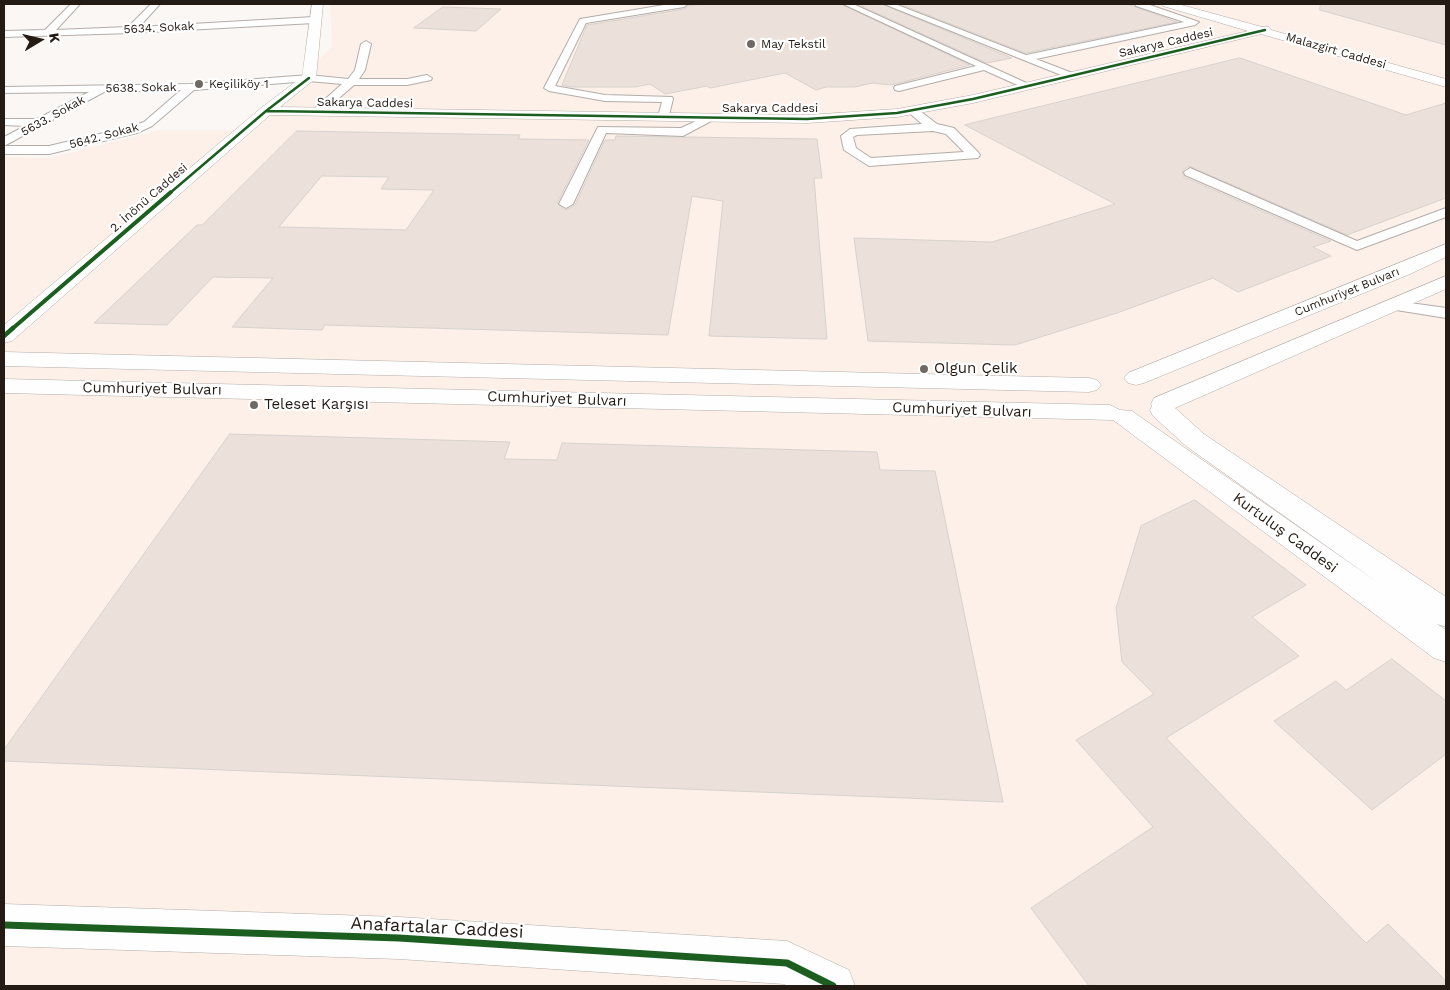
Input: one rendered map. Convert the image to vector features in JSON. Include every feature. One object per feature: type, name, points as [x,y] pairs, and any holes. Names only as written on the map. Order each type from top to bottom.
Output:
[{"type":"street","points":[[48,32],[76,4]]},
{"type":"street","points":[[131,30],[156,4]]},
{"type":"street","points":[[309,78],[317,4]]},
{"type":"street","points":[[664,117],[668,99],[605,98],[549,88],[583,21],[684,4]]},
{"type":"street","points":[[847,4],[1028,86]]},
{"type":"street","points":[[888,4],[1071,76]]},
{"type":"street","points":[[1025,58],[1195,22],[1139,4]]},
{"type":"street","name":"Malazgirt Caddesi","points":[[1167,4],[1265,30],[1446,83]]},
{"type":"street","name":"5634. Sokak","points":[[4,34],[131,30],[314,20]]},
{"type":"street","name":"Sakarya Caddesi","points":[[266,111],[709,118],[844,118],[912,110],[1028,86],[1265,30]]},
{"type":"street","points":[[317,112],[351,82],[360,70],[366,44]]},
{"type":"street","points":[[899,88],[984,67]]},
{"type":"street","name":"5638. Sokak","points":[[4,90],[191,87],[309,78],[351,82],[406,82],[426,78]]},
{"type":"street","name":"2. İnönü Caddesi","points":[[4,336],[266,111],[309,78]]},
{"type":"street","name":"5642. Sokak","points":[[4,150],[49,150],[133,130],[148,124],[191,87]]},
{"type":"street","name":"5633. Sokak","points":[[4,142],[101,89]]},
{"type":"street","points":[[912,110],[933,127],[950,131],[974,155],[869,162],[850,150],[847,136],[854,132],[933,127]]},
{"type":"street","points":[[566,204],[602,129],[683,132],[709,118]]},
{"type":"street","points":[[4,122],[41,123]]},
{"type":"street","points":[[1190,172],[1357,246],[1446,212]]},
{"type":"street","name":"Cumhuriyet Bulvarı","points":[[4,359],[1136,378],[1402,270],[1446,250]]},
{"type":"street","points":[[1163,407],[1396,306],[1446,282]]},
{"type":"street","points":[[1396,306],[1446,313]]},
{"type":"street","name":"Kurtuluş Caddesi","points":[[1103,378],[1088,392],[1092,399],[1446,648]]},
{"type":"street","name":"Kurtuluş Caddesi","points":[[1136,378],[1155,389],[1163,407],[1195,440],[1446,614]]},
{"type":"street","name":"Cumhuriyet Bulvarı","points":[[4,386],[1117,415],[1148,418],[1156,415],[1163,407]]},
{"type":"street","name":"Anafartalar Caddesi","points":[[4,925],[399,938],[787,963],[833,986]]},
{"type":"shaded area","points":[[330,4],[1446,4],[1446,986],[4,986],[4,157],[48,158],[160,130],[249,130],[332,46]]},
{"type":"building","name":"May Tekstil","points":[[703,4],[841,4],[970,65],[891,85],[872,83],[855,87],[826,87],[816,90],[785,73],[710,88],[707,86],[665,94],[650,84],[635,87],[572,87],[562,85],[587,25],[684,9],[688,6]]},
{"type":"building","points":[[857,4],[882,4],[1012,58],[987,63]]},
{"type":"building","points":[[900,4],[1128,4],[1177,22],[1026,53]]},
{"type":"building","points":[[1321,4],[1446,4],[1446,45],[1320,10]]},
{"type":"building","points":[[443,7],[501,9],[476,31],[414,28]]},
{"type":"building","points":[[1240,58],[1406,115],[1446,103],[1446,198],[1347,235],[1189,166],[1182,171],[1184,177],[1331,241],[1313,247],[1331,256],[1238,292],[1213,278],[1117,313],[1015,345],[868,341],[854,238],[992,242],[1115,204],[965,125]]},
{"type":"building","points":[[297,131],[520,135],[518,139],[589,140],[557,203],[565,210],[575,205],[605,140],[615,140],[616,136],[817,139],[822,178],[814,178],[827,339],[709,336],[723,201],[692,196],[668,335],[325,325],[322,330],[232,327],[273,278],[213,277],[167,325],[94,323],[197,225],[202,225]],"holes":[[[322,176],[389,177],[381,189],[434,190],[406,230],[279,227]]]},
{"type":"building","points":[[230,434],[510,442],[504,459],[557,460],[562,443],[877,452],[880,470],[935,471],[1003,802],[4,761],[4,750]]},
{"type":"building","points":[[1195,500],[1306,585],[1252,617],[1299,656],[1166,738],[1366,943],[1388,924],[1446,981],[1446,986],[1089,986],[1031,908],[1153,827],[1076,740],[1154,694],[1122,662],[1116,608],[1141,526]]},
{"type":"building","points":[[1392,659],[1446,701],[1446,754],[1372,810],[1274,721],[1336,681],[1346,690]]},
{"type":"cycle path","points":[[266,111],[807,119],[897,113],[973,99],[1265,30]]},
{"type":"cycle path","points":[[4,336],[266,111],[309,78]]},
{"type":"cycle path","points":[[4,925],[399,938],[787,963],[833,986]]},
{"type":"place","name":"May Tekstil","points":[[751,44]]},
{"type":"place","name":"Keçiliköy 1","points":[[199,84]]},
{"type":"place","name":"Olgun Çelik","points":[[924,369]]},
{"type":"place","name":"Teleset Karşısı","points":[[254,405]]}]
